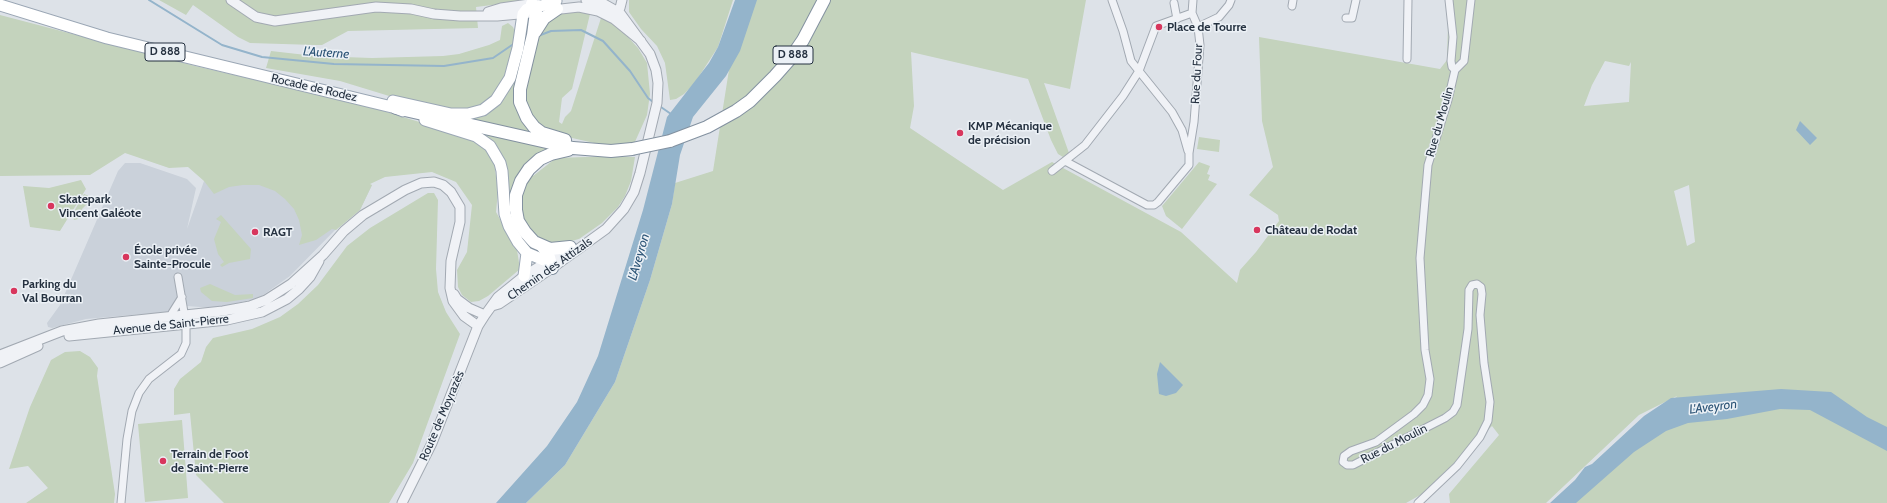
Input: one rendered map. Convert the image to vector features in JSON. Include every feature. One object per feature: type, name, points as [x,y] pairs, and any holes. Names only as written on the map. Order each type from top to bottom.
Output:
[{"type":"highway","name":"D 888","points":[[748,99],[783,57],[795,39],[816,0]]},
{"type":"highway","name":"D 888","points":[[748,99],[775,76],[790,59],[803,40],[824,0]]},
{"type":"highway","points":[[533,35],[544,18],[558,3]]},
{"type":"highway","points":[[534,8],[533,35],[520,89],[520,102],[526,118],[542,133],[610,151]]},
{"type":"highway","name":"Rocade de Rodez","points":[[396,108],[573,148],[610,151],[648,147],[688,135],[736,111],[748,99]]},
{"type":"highway","points":[[570,247],[558,249],[542,246],[534,242],[518,221],[516,195],[521,181],[529,169],[540,159],[551,154],[573,148]]},
{"type":"highway","points":[[542,246],[549,263]]},
{"type":"main road","points":[[331,92],[340,88],[451,114],[468,114],[483,110],[496,100],[510,78],[518,48],[523,14],[527,9],[558,3]]},
{"type":"main road","name":"Rocade de Rodez","points":[[0,5],[107,38],[396,108]]},
{"type":"main road","points":[[396,108],[422,119],[476,136],[490,146],[500,163],[502,171],[505,214],[518,242],[527,253],[549,263]]},
{"type":"main road","points":[[524,276],[527,253]]},
{"type":"street","points":[[231,0],[256,17],[275,21],[376,7],[411,9],[441,14],[523,14]]},
{"type":"street","points":[[586,0],[606,2]]},
{"type":"street","points":[[558,3],[598,11],[617,10],[620,8],[622,0]]},
{"type":"street","points":[[1112,0],[1123,31],[1131,61],[1172,112],[1182,130],[1189,153]]},
{"type":"street","points":[[1198,27],[1219,17],[1229,5],[1231,0]]},
{"type":"street","points":[[1346,18],[1352,18],[1356,0]]},
{"type":"street","points":[[1407,59],[1408,0]]},
{"type":"street","points":[[1449,0],[1453,37],[1451,61],[1452,67],[1455,70],[1464,60],[1471,0]]},
{"type":"street","points":[[1052,171],[1085,145],[1095,134],[1139,71],[1156,26],[1192,13],[1193,1]]},
{"type":"street","points":[[598,11],[606,2]]},
{"type":"street","name":"Chemin des Attizals","points":[[478,326],[498,297],[524,276],[606,229],[624,209],[634,192],[654,119],[658,83],[656,70],[650,54],[624,17],[606,2]]},
{"type":"street","points":[[1174,3],[1177,19]]},
{"type":"street","points":[[480,15],[501,8],[534,8]]},
{"type":"street","name":"Chemin des Attizals","points":[[598,11],[614,19],[641,41]]},
{"type":"street","name":"Rue du Four","points":[[1065,161],[1146,205],[1154,205],[1189,165],[1200,45],[1198,27],[1192,13]]},
{"type":"street","name":"Rue du Moulin","points":[[1418,503],[1457,466],[1480,437],[1488,421],[1490,402],[1484,363],[1480,315],[1482,294],[1481,287],[1477,284],[1472,285],[1469,290],[1468,329],[1457,405],[1452,412],[1445,418],[1359,462],[1347,465],[1344,462],[1344,456],[1376,442],[1414,414],[1423,405],[1428,395],[1430,379],[1425,350],[1420,258],[1428,165],[1448,100],[1455,70]]},
{"type":"street","name":"Avenue de Saint-Pierre","points":[[0,355],[62,331],[99,324],[185,320],[237,309],[266,300],[291,284],[323,255],[344,231],[363,215],[405,190],[421,183],[434,182],[443,185],[451,192],[460,207],[460,222],[451,260],[450,288],[453,301],[464,316],[478,326]]},
{"type":"street","name":"Chemin des Attizals","points":[[492,306],[499,304],[570,247],[606,229]]},
{"type":"street","points":[[121,503],[127,439],[132,411],[140,393],[149,379],[181,354],[186,343],[185,320],[178,277]]},
{"type":"street","points":[[450,288],[457,299],[469,308],[485,314]]},
{"type":"street","points":[[172,321],[172,313],[182,297]]},
{"type":"street","name":"Avenue de Saint-Pierre","points":[[0,363],[62,337],[172,321]]},
{"type":"street","name":"Route de Moyrazès","points":[[402,503],[432,443],[478,326]]},
{"type":"shaded area","points":[[125,163],[140,163],[187,179],[196,188],[187,229],[204,181],[372,185],[360,210],[337,228],[290,276],[259,298],[214,308],[173,305],[166,313],[86,319],[52,328],[48,327],[47,323],[60,305],[118,171]]},
{"type":"green space","points":[[159,0],[532,0],[476,7],[478,28],[348,31],[322,45],[315,45],[250,43],[238,37],[193,5],[186,15]]},
{"type":"green space","points":[[629,0],[733,0],[718,47],[694,84],[684,94],[676,99],[670,100],[665,63],[657,46],[641,29],[629,12]]},
{"type":"green space","points":[[740,0],[1086,0],[1070,89],[1044,83],[1069,153],[1063,157],[1058,154],[1051,140],[1028,79],[911,52],[914,106],[910,128],[1003,190],[1052,162],[1181,232],[1237,283],[1240,270],[1256,252],[1279,221],[1278,215],[1249,195],[1273,167],[1262,121],[1259,37],[1440,69],[1447,60],[1448,24],[1446,0],[1887,0],[1887,503],[1575,503],[1677,396],[1639,415],[1546,503],[1450,503],[1449,494],[1499,435],[1492,426],[1422,494],[1406,503],[526,503],[565,465],[615,382],[650,280],[672,204],[675,183],[713,171]],"holes":[[[1605,61],[1629,66],[1631,62],[1629,102],[1584,106],[1592,85]],[[1689,185],[1695,242],[1687,246],[1674,191]]]},
{"type":"green space","points":[[577,11],[590,14],[572,89],[562,98],[559,122],[562,124],[565,117],[571,111],[601,18],[614,25],[627,36],[638,48],[647,63],[650,94],[647,115],[634,144],[603,145],[559,135],[543,129],[525,106],[524,91],[539,31],[544,19],[564,12]]},
{"type":"green space","points":[[0,15],[195,66],[364,105],[465,136],[483,145],[494,162],[498,191],[496,212],[517,250],[520,269],[488,296],[479,301],[471,302],[462,295],[458,287],[457,270],[467,252],[472,205],[456,182],[432,172],[385,177],[370,184],[372,185],[360,210],[336,230],[332,229],[316,240],[299,245],[302,235],[299,220],[294,209],[275,191],[259,185],[243,185],[229,187],[214,194],[204,181],[188,167],[169,168],[125,153],[90,175],[0,176]]},
{"type":"green space","points":[[530,16],[532,16],[516,89],[538,135],[466,118],[490,109],[525,34]]},
{"type":"green space","points":[[508,23],[513,27],[516,34],[502,84],[488,101],[472,110],[455,110],[399,99],[340,81],[266,68],[271,51],[315,56],[372,58],[443,56],[459,54],[500,40],[502,26]]},
{"type":"green space","points":[[478,131],[553,150],[538,157],[513,202],[545,254],[533,252],[512,226],[506,180]]},
{"type":"green space","points":[[1199,137],[1220,140],[1219,152],[1197,149]]},
{"type":"green space","points":[[614,156],[635,157],[631,181],[625,196],[618,207],[602,223],[579,239],[556,245],[539,240],[526,226],[520,206],[521,195],[530,173],[533,176],[556,158]]},
{"type":"green space","points":[[1199,162],[1210,166],[1207,174],[1210,175],[1208,180],[1217,184],[1182,229],[1166,216],[1162,206]]},
{"type":"green space","name":"Skatepark Vincent Galéote","points":[[81,180],[86,189],[60,231],[30,227],[23,186],[49,188]]},
{"type":"green space","points":[[428,193],[434,193],[438,200],[436,269],[438,292],[446,312],[460,334],[413,463],[389,503],[224,503],[196,475],[190,413],[174,415],[174,389],[180,379],[201,362],[206,347],[213,338],[252,329],[280,317],[298,304],[318,285],[347,246],[370,228]]},
{"type":"green space","points":[[84,194],[89,196],[89,202],[82,209],[78,219],[74,220],[72,215]]},
{"type":"green space","points":[[221,215],[251,249],[250,259],[229,263],[222,267],[220,265],[224,262],[218,254],[214,239],[221,222],[216,219]]},
{"type":"green space","points":[[210,284],[235,295],[253,294],[253,298],[227,302],[212,301],[201,292],[200,288]]},
{"type":"green space","points":[[80,351],[90,357],[98,368],[97,376],[115,494],[114,503],[26,503],[48,488],[28,466],[9,469],[30,407],[51,360],[65,352]]},
{"type":"green space","name":"Terrain de Foot de Saint-Pierre","points":[[182,420],[188,498],[145,502],[138,424]]},
{"type":"water","name":"L'Aveyron","points":[[735,0],[757,0],[740,51],[726,76],[693,117],[680,155],[672,204],[650,280],[615,382],[565,465],[526,503],[496,503],[547,446],[577,402],[598,356],[643,210],[667,117],[709,63],[718,47]]},
{"type":"water","points":[[1800,121],[1817,138],[1810,145],[1796,130]]},
{"type":"water","points":[[1160,362],[1183,385],[1176,393],[1166,396],[1159,394],[1157,374]]},
{"type":"water","name":"L'Aveyron","points":[[1781,389],[1831,392],[1867,417],[1887,427],[1887,451],[1810,410],[1780,409],[1727,419],[1688,423],[1666,431],[1634,452],[1576,503],[1550,503],[1575,480],[1585,467],[1592,464],[1644,416],[1671,398]]},
{"type":"waterway","name":"L'Auterne","points":[[149,0],[222,45],[262,57],[334,64],[444,66],[493,58],[512,45]]},
{"type":"waterway","name":"L'Auterne","points":[[538,36],[551,31],[581,30],[603,41],[630,71],[648,98],[653,102]]},
{"type":"waterway","name":"L'Auterne","points":[[658,105],[671,114]]},
{"type":"place","name":"Place de Tourre","points":[[1159,27]]},
{"type":"place","name":"KMP Mécanique de précision","points":[[960,133]]},
{"type":"place","name":"Skatepark Vincent Galéote","points":[[51,206]]},
{"type":"place","name":"Château de Rodat","points":[[1257,230]]},
{"type":"place","name":"RAGT","points":[[255,232]]},
{"type":"place","name":"École privée Sainte-Procule","points":[[126,257]]},
{"type":"place","name":"Parking du Val Bourran","points":[[14,291]]},
{"type":"place","name":"Terrain de Foot de Saint-Pierre","points":[[163,461]]}]
